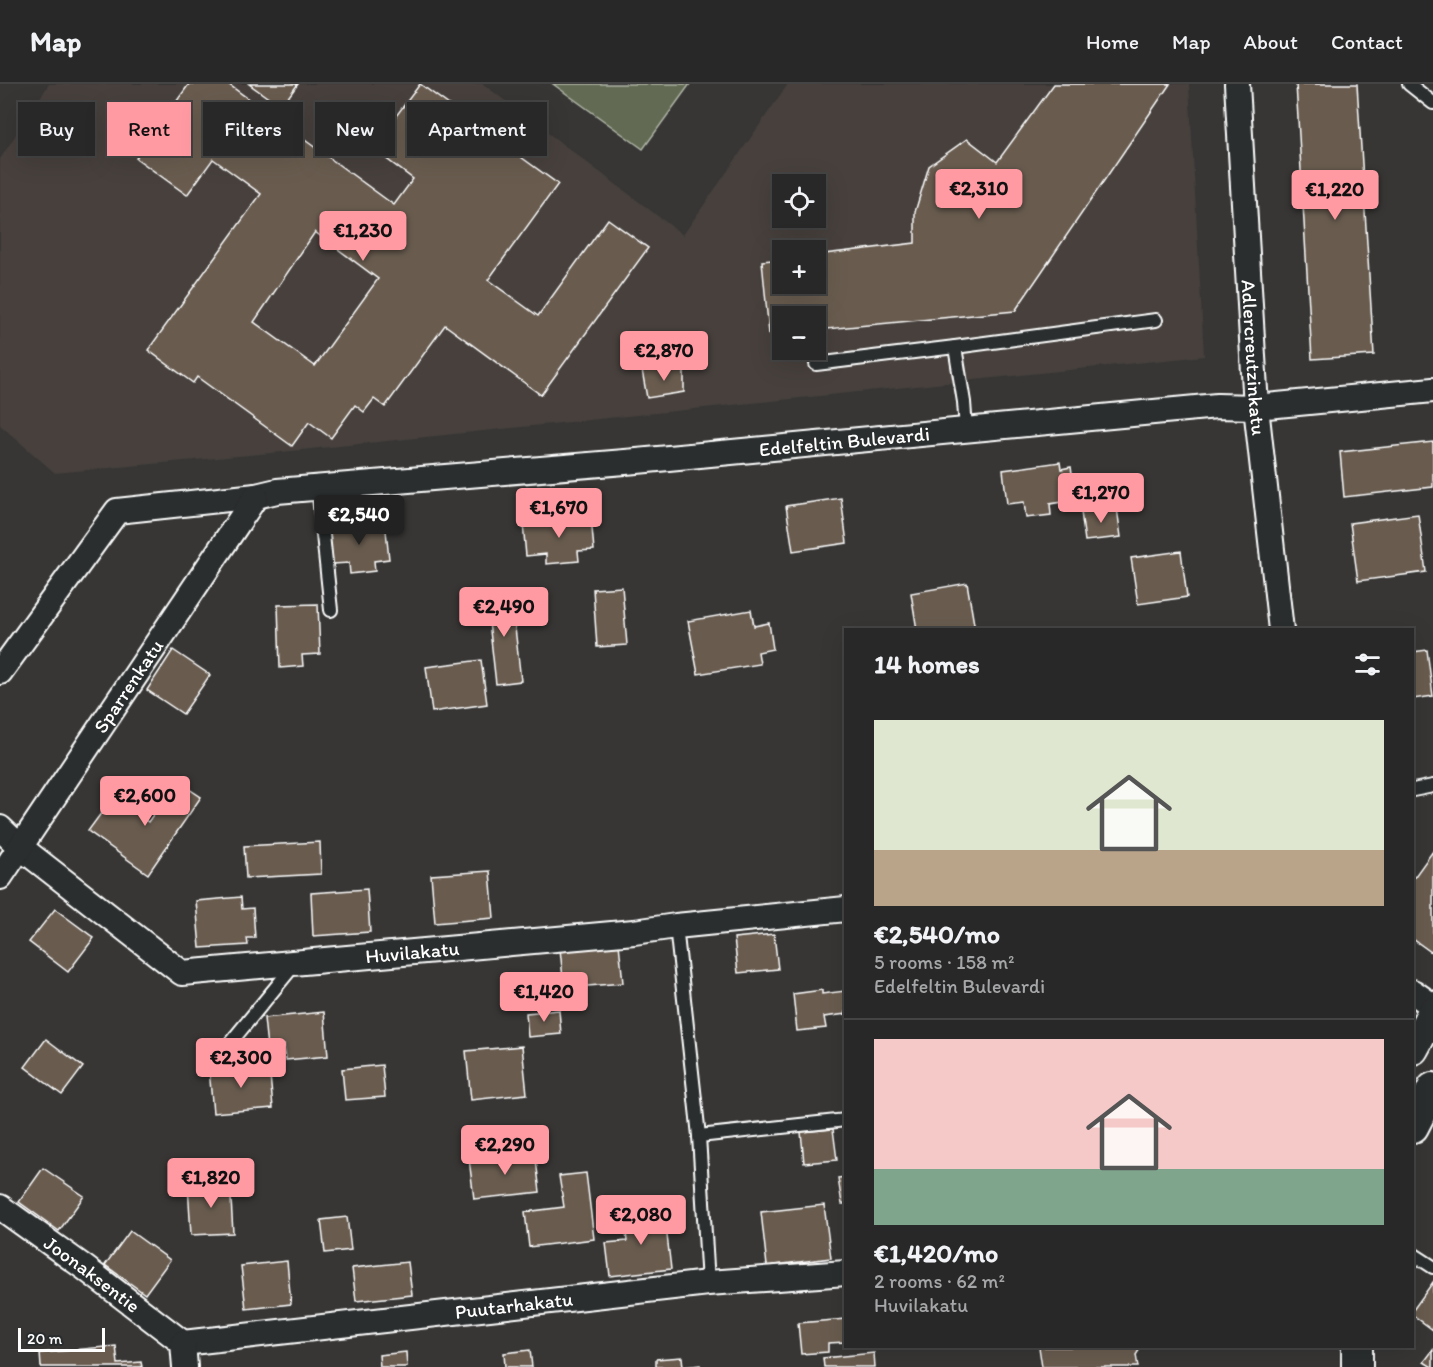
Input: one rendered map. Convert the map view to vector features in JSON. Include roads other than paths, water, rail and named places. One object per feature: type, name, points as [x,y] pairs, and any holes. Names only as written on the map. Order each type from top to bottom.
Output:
[{"type":"street","name":"Adlercreutzinkatu","points":[[1237,84],[1256,407],[1281,628]]},
{"type":"street","name":"Edelfeltin Bulevardi","points":[[0,672],[117,511],[256,496],[277,491],[649,460],[1217,406],[1256,407],[1433,390]]},
{"type":"street","name":"Sparrenkatu","points":[[0,877],[256,496]]},
{"type":"street","name":"Huvilakatu","points":[[0,828],[20,847],[182,973],[633,932],[844,909]]},
{"type":"street","points":[[1414,993],[1433,1006]]},
{"type":"street","points":[[1414,1047],[1433,1012]]},
{"type":"street","points":[[1414,1125],[1433,1088]]},
{"type":"street","name":"Joonaksentie","points":[[0,1207],[86,1268],[183,1343]]},
{"type":"street","name":"Puutarhakatu","points":[[183,1343],[708,1283],[844,1273]]},
{"type":"street","points":[[183,1343],[185,1367]]},
{"type":"street","points":[[1357,1348],[1357,1367]]},
{"type":"lane","points":[[1409,84],[1433,103]]},
{"type":"lane","points":[[816,364],[1156,320]]},
{"type":"lane","points":[[955,347],[966,429]]},
{"type":"lane","points":[[318,488],[331,610]]},
{"type":"lane","points":[[1414,790],[1433,786]]},
{"type":"lane","points":[[675,926],[699,1136],[708,1283]]},
{"type":"lane","points":[[226,1048],[296,963]]},
{"type":"lane","points":[[699,1136],[844,1120]]},
{"type":"lane","points":[[1414,1255],[1433,1267]]}]
